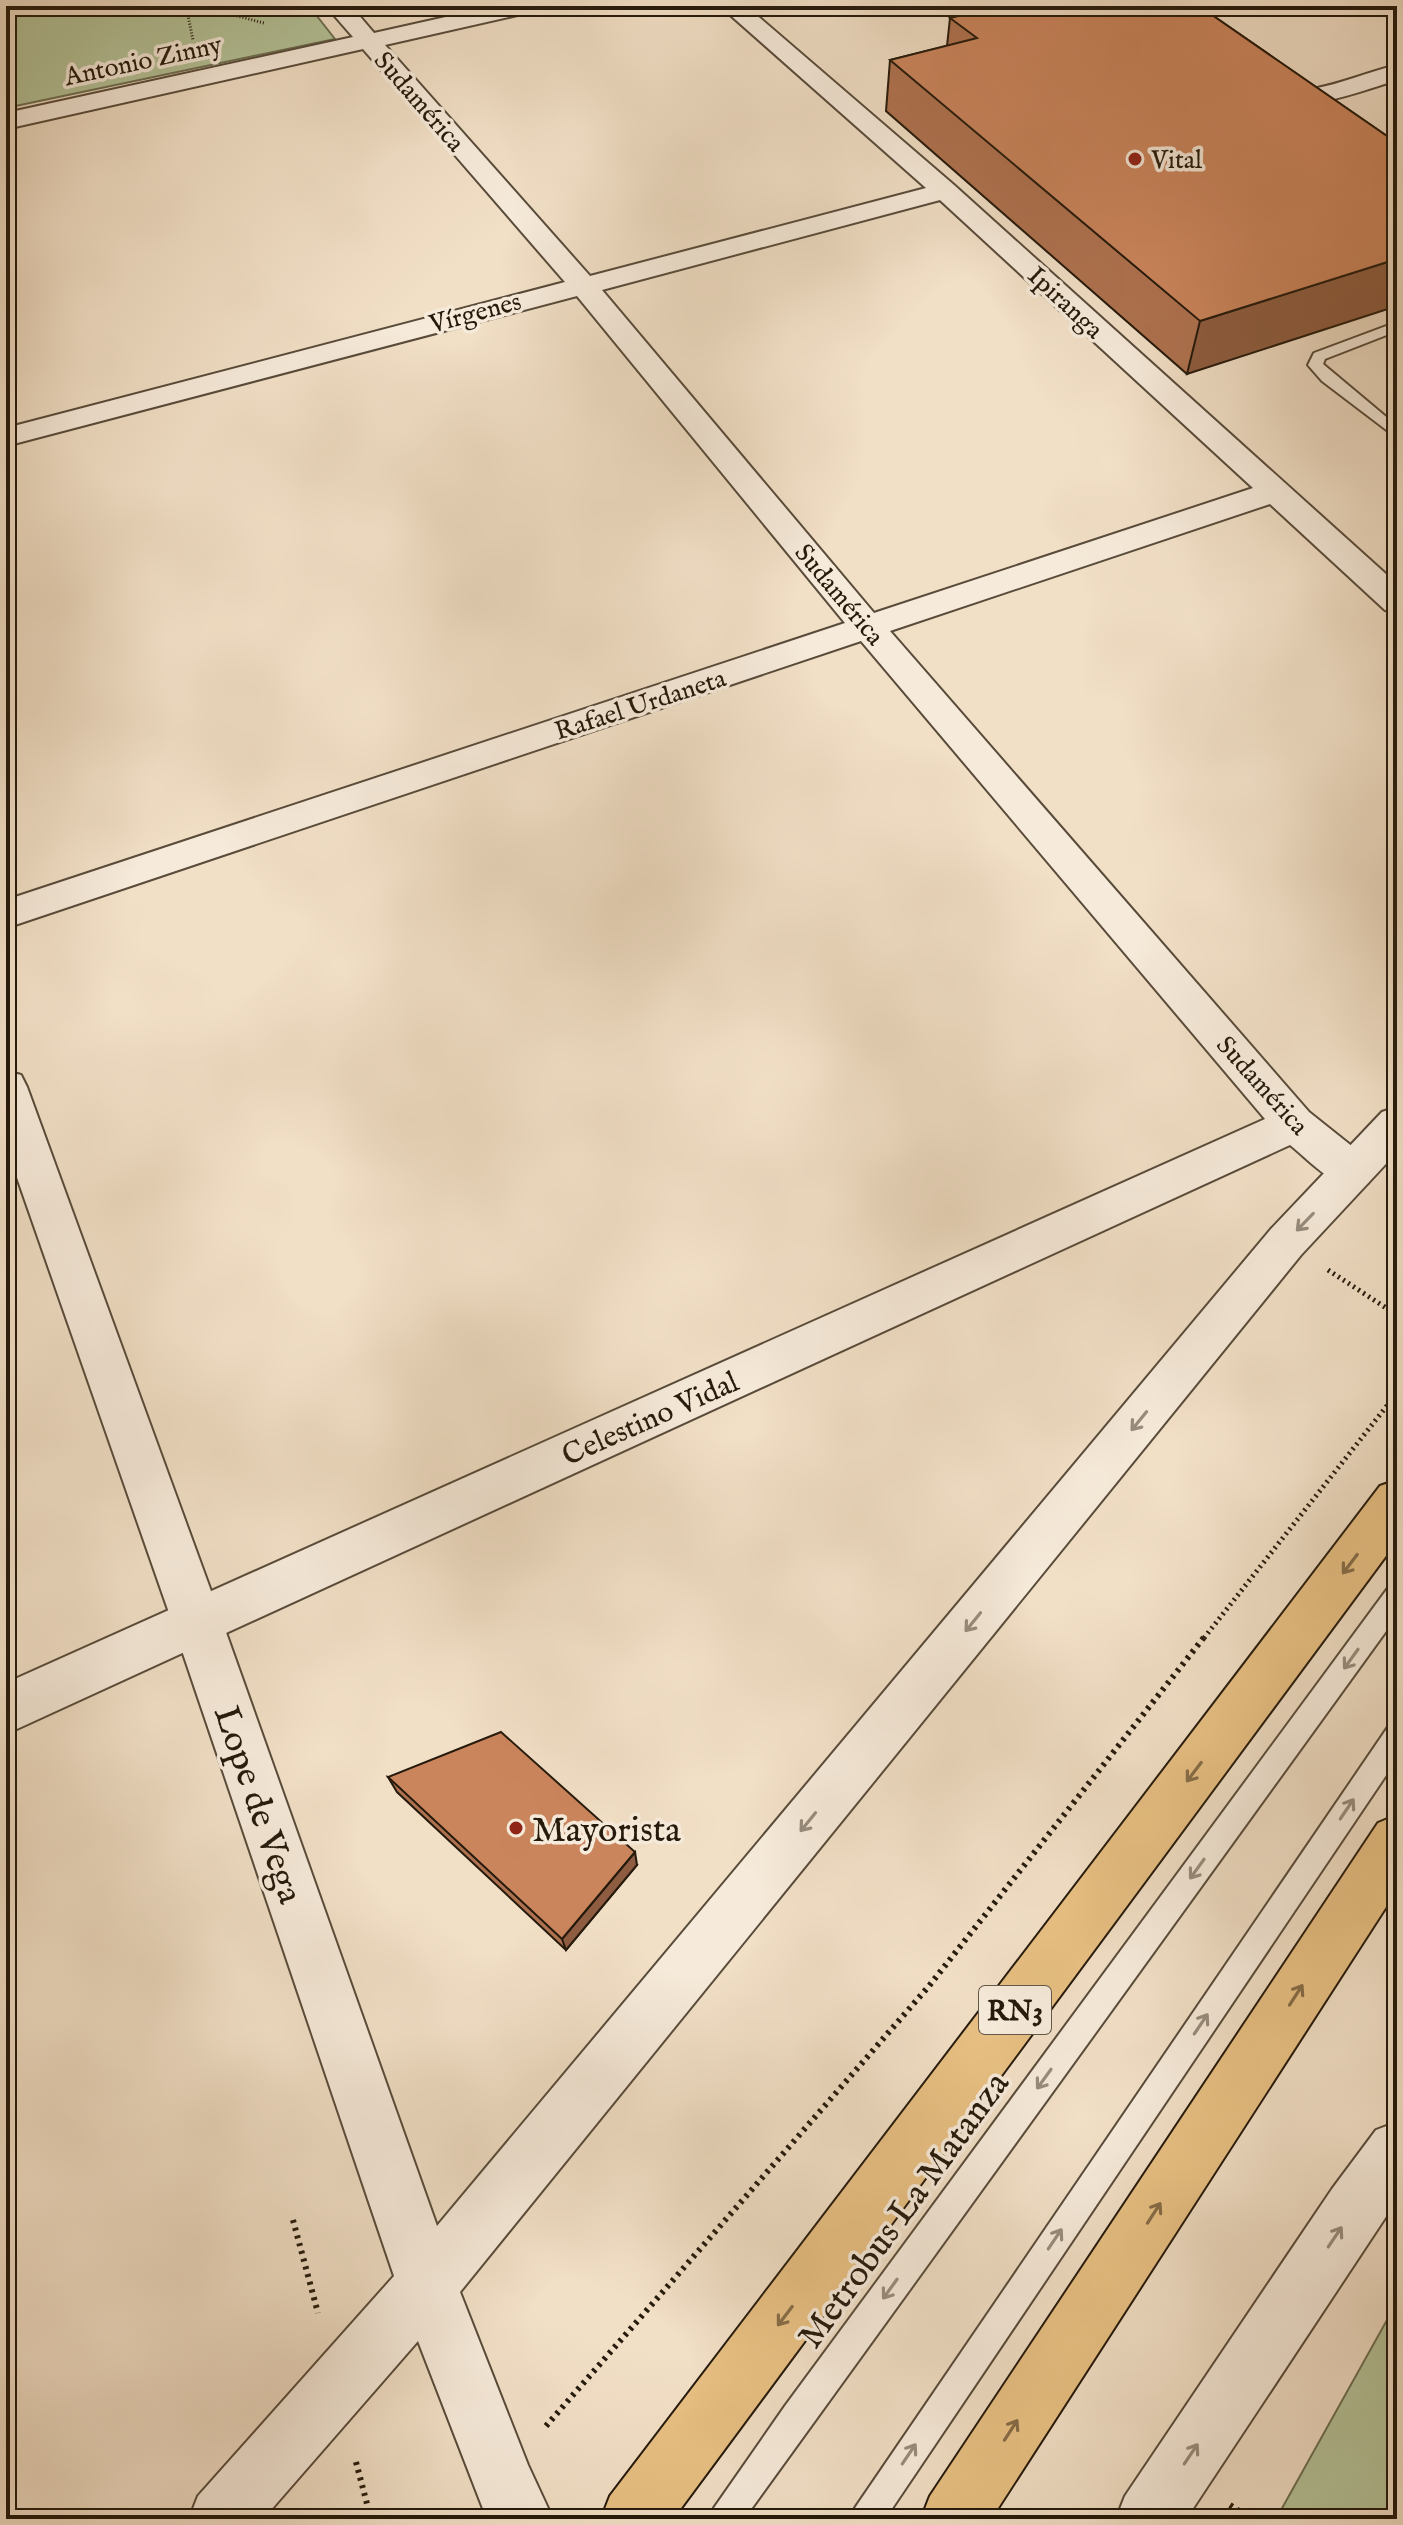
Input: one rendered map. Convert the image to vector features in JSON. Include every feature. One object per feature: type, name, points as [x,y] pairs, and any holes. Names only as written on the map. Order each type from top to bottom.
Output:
[{"type":"highway","name":"RN3","points":[[633,2519],[1397,1502]]},
{"type":"highway","points":[[953,2519],[1397,1842]]},
{"type":"street","name":"Sudamérica","points":[[338,6],[582,284],[868,628],[1294,1124],[1353,1171]]},
{"type":"street","name":"Antonio Zinny","points":[[6,121],[527,6]]},
{"type":"street","name":"Ipiranga","points":[[732,6],[945,191],[1397,602]]},
{"type":"street","points":[[1244,84],[1256,93],[1278,100],[1300,99],[1397,72]]},
{"type":"street","name":"Vírgenes","points":[[6,437],[945,191]]},
{"type":"street","name":"Rafael Urdaneta","points":[[6,914],[1273,492]]},
{"type":"street","name":"Lope de Vega","points":[[6,1087],[198,1624],[427,2285],[512,2501]]},
{"type":"street","name":"Celestino Vidal","points":[[6,1709],[1294,1124]]},
{"type":"street","points":[[221,2519],[427,2285],[1286,1242],[1397,1124]]},
{"type":"street","points":[[1148,2519],[1353,2210],[1397,2151]]},
{"type":"lane","points":[[1397,326],[1319,356],[1315,365],[1397,433]]},
{"type":"lane","points":[[1381,331],[1397,344]]},
{"type":"lane","name":"Metrobus La Matanza","points":[[725,2519],[1397,1596]]},
{"type":"lane","points":[[866,2519],[1397,1736]]},
{"type":"path","points":[[1286,1242],[1397,1315]]},
{"type":"path","points":[[512,2501],[562,2404],[929,1986],[1397,1393]]},
{"type":"green space","points":[[6,6],[309,6],[335,39],[6,108]]},
{"type":"green space","points":[[1397,2302],[1397,2519],[1276,2519]]},
{"type":"building","name":"Vital","points":[[1000,6],[1199,6],[1397,143],[1397,259],[1200,321],[890,60],[977,38],[950,18]]},
{"type":"building","name":"Mayorista","points":[[501,1732],[635,1852],[562,1939],[388,1777]]},
{"type":"place","name":"Vital","points":[[1135,159]]},
{"type":"place","name":"Mayorista","points":[[516,1828]]}]
